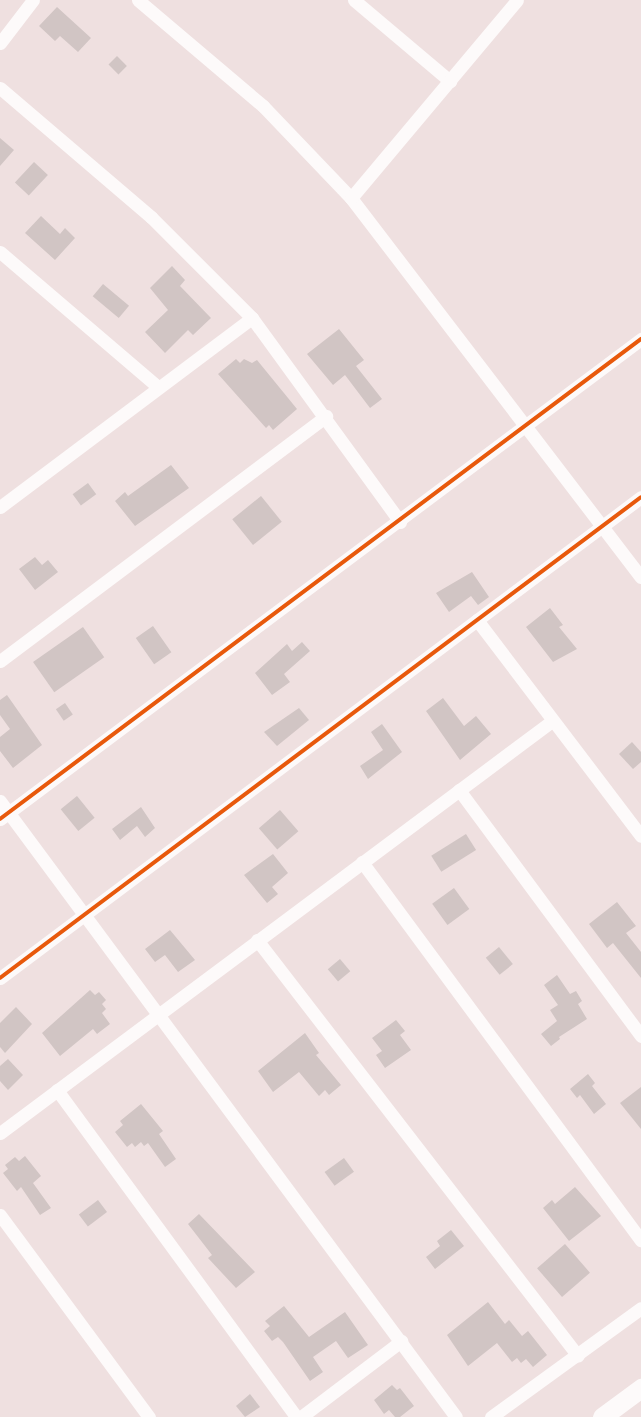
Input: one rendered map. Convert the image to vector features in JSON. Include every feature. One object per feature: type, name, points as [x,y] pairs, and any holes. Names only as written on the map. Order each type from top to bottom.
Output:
[{"type":"street","points":[[0,43],[33,0]]},
{"type":"street","points":[[138,0],[263,106],[350,198],[526,425],[641,577]]},
{"type":"street","points":[[354,0],[450,81]]},
{"type":"street","points":[[350,198],[517,0]]},
{"type":"street","points":[[0,88],[151,217],[252,318],[326,416],[400,522]]},
{"type":"street","points":[[0,252],[158,387]]},
{"type":"street","points":[[0,508],[158,387],[252,318]]},
{"type":"street","points":[[4,816],[400,522],[641,339]]},
{"type":"street","points":[[0,661],[326,416]]},
{"type":"street","points":[[0,978],[641,497]]},
{"type":"street","points":[[477,620],[552,721],[641,836]]},
{"type":"street","points":[[0,1133],[552,721]]},
{"type":"street","points":[[459,790],[641,1036]]},
{"type":"street","points":[[0,801],[4,816],[85,913],[158,1015],[456,1417]]},
{"type":"street","points":[[362,862],[641,1240]]},
{"type":"street","points":[[258,940],[578,1356]]},
{"type":"street","points":[[57,1090],[296,1417]]},
{"type":"street","points":[[0,1216],[149,1417]]},
{"type":"street","points":[[491,1417],[578,1356],[641,1308]]},
{"type":"street","points":[[301,1417],[401,1341]]},
{"type":"street","points":[[602,1417],[641,1388]]},
{"type":"building","points":[[57,7],[91,38],[78,52],[60,36],[55,41],[39,26]]},
{"type":"building","points":[[117,56],[127,66],[118,74],[109,64]]},
{"type":"building","points":[[0,138],[14,150],[0,166]]},
{"type":"building","points":[[34,162],[48,175],[29,195],[15,182]]},
{"type":"building","points":[[41,216],[60,234],[65,228],[75,238],[55,260],[25,233]]},
{"type":"building","points":[[172,266],[185,280],[180,286],[211,318],[193,335],[188,330],[165,353],[145,332],[168,310],[150,288]]},
{"type":"building","points":[[103,284],[129,306],[119,318],[93,296]]},
{"type":"building","points":[[339,329],[364,360],[356,366],[382,399],[370,408],[345,375],[333,385],[307,354]]},
{"type":"building","points":[[236,359],[240,363],[244,359],[252,363],[257,360],[297,409],[273,430],[269,425],[266,428],[218,374]]},
{"type":"building","points":[[171,465],[189,488],[135,526],[115,501],[125,492],[128,496]]},
{"type":"building","points":[[88,483],[96,494],[81,505],[73,494]]},
{"type":"building","points":[[261,496],[282,522],[253,545],[232,519]]},
{"type":"building","points":[[35,557],[42,565],[48,560],[58,572],[35,590],[19,569]]},
{"type":"building","points":[[472,572],[489,597],[478,605],[471,596],[449,612],[436,593]]},
{"type":"building","points":[[550,608],[563,625],[559,627],[577,649],[553,662],[526,627]]},
{"type":"building","points":[[153,626],[171,652],[154,664],[136,638]]},
{"type":"building","points":[[83,627],[104,657],[54,692],[33,662]]},
{"type":"building","points":[[302,642],[310,651],[284,674],[290,682],[272,695],[255,673],[287,644],[292,651]]},
{"type":"building","points":[[7,695],[42,745],[13,768],[0,751],[0,737],[10,729],[0,715],[0,700]]},
{"type":"building","points":[[443,698],[464,726],[476,716],[491,734],[460,760],[426,711]]},
{"type":"building","points":[[65,703],[73,715],[64,721],[56,709]]},
{"type":"building","points":[[299,708],[309,720],[277,746],[264,732]]},
{"type":"building","points":[[382,724],[402,752],[368,779],[360,766],[383,750],[371,732]]},
{"type":"building","points":[[632,742],[641,752],[641,762],[633,769],[619,754]]},
{"type":"building","points":[[77,796],[95,818],[78,831],[61,809]]},
{"type":"building","points":[[141,807],[155,828],[145,837],[137,826],[120,840],[112,829]]},
{"type":"building","points":[[280,810],[298,831],[277,850],[259,828]]},
{"type":"building","points":[[466,834],[476,850],[441,872],[431,856]]},
{"type":"building","points":[[273,854],[288,873],[272,887],[278,894],[267,903],[244,875]]},
{"type":"building","points":[[454,888],[469,909],[447,925],[432,904]]},
{"type":"building","points":[[617,902],[636,926],[626,933],[641,952],[641,978],[613,943],[607,948],[589,924]]},
{"type":"building","points":[[170,930],[195,960],[178,972],[165,955],[155,962],[145,949]]},
{"type":"building","points":[[499,947],[513,964],[500,975],[486,958]]},
{"type":"building","points":[[340,959],[350,971],[338,982],[328,969]]},
{"type":"building","points":[[557,975],[570,994],[576,991],[582,1001],[578,1004],[587,1019],[559,1037],[560,1039],[551,1046],[541,1034],[557,1021],[550,1010],[558,1005],[544,985]]},
{"type":"building","points":[[90,990],[95,995],[99,992],[106,1000],[102,1004],[106,1009],[102,1013],[110,1024],[97,1034],[93,1029],[60,1056],[42,1033]]},
{"type":"building","points":[[16,1007],[32,1024],[5,1053],[0,1047],[0,1023]]},
{"type":"building","points":[[396,1020],[405,1031],[400,1035],[411,1050],[385,1068],[376,1055],[382,1051],[372,1038]]},
{"type":"building","points":[[305,1033],[319,1053],[316,1055],[341,1085],[329,1095],[325,1090],[319,1096],[299,1072],[273,1092],[258,1071]]},
{"type":"building","points":[[8,1059],[23,1075],[8,1090],[0,1081],[0,1066]]},
{"type":"building","points":[[588,1074],[595,1083],[592,1086],[606,1104],[594,1114],[580,1095],[577,1098],[570,1089]]},
{"type":"building","points":[[641,1087],[641,1129],[620,1103]]},
{"type":"building","points":[[141,1104],[163,1131],[159,1134],[176,1159],[165,1167],[148,1143],[144,1146],[141,1142],[135,1147],[132,1143],[127,1147],[115,1132],[123,1125],[120,1121]]},
{"type":"building","points":[[25,1156],[41,1176],[33,1183],[51,1208],[40,1215],[21,1187],[17,1191],[3,1173],[8,1169],[5,1165],[15,1157],[19,1161]]},
{"type":"building","points":[[344,1158],[354,1172],[335,1186],[325,1172]]},
{"type":"building","points":[[575,1187],[601,1216],[569,1241],[543,1208],[552,1200],[555,1204]]},
{"type":"building","points":[[98,1200],[107,1212],[88,1226],[79,1214]]},
{"type":"building","points":[[199,1214],[255,1272],[236,1288],[208,1258],[212,1255],[188,1224]]},
{"type":"building","points":[[451,1230],[464,1246],[435,1269],[426,1257],[440,1246],[437,1241]]},
{"type":"building","points":[[565,1244],[590,1273],[562,1297],[537,1268]]},
{"type":"building","points":[[488,1302],[505,1324],[509,1320],[522,1336],[528,1331],[547,1355],[533,1367],[526,1359],[521,1363],[517,1358],[512,1362],[497,1343],[468,1366],[447,1335]]},
{"type":"building","points":[[284,1306],[309,1337],[345,1312],[368,1345],[348,1358],[336,1341],[313,1357],[323,1372],[310,1381],[283,1342],[278,1337],[272,1341],[264,1331],[270,1326],[265,1321]]},
{"type":"building","points":[[392,1385],[397,1390],[400,1388],[414,1406],[400,1417],[395,1417],[389,1410],[384,1414],[374,1400]]},
{"type":"building","points":[[250,1394],[260,1407],[245,1417],[236,1406]]},
{"type":"cycle path","points":[[0,819],[641,339]]},
{"type":"cycle path","points":[[0,978],[641,497]]}]
